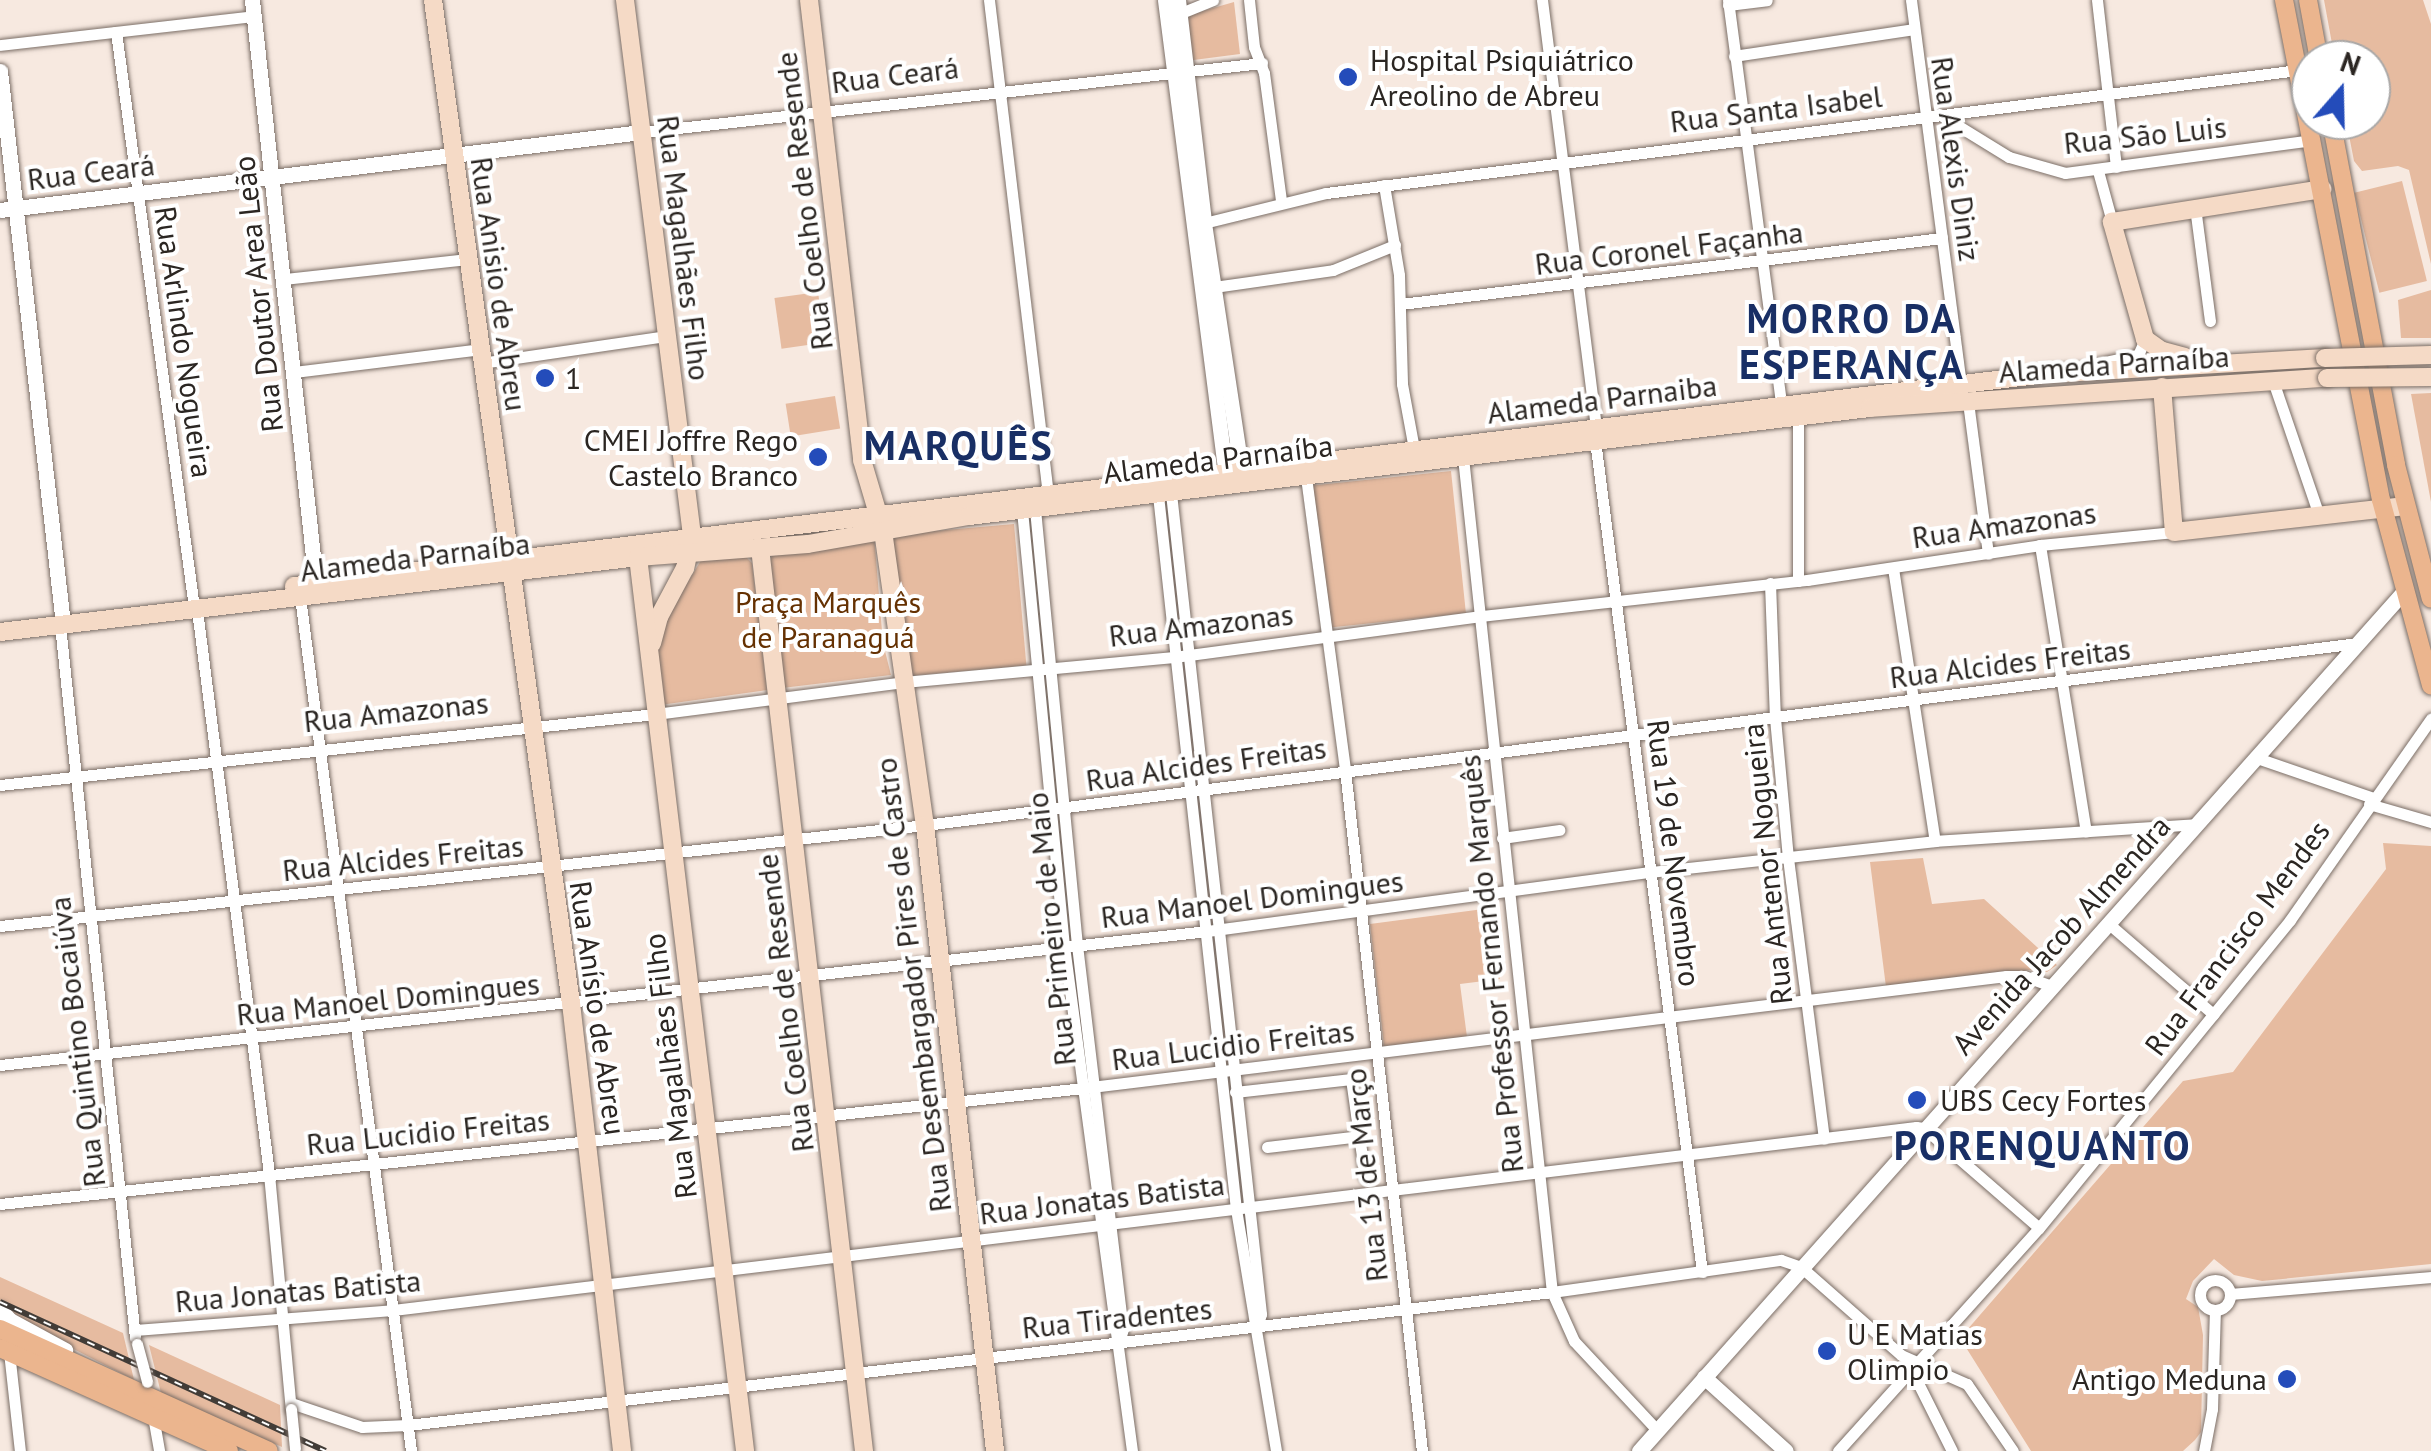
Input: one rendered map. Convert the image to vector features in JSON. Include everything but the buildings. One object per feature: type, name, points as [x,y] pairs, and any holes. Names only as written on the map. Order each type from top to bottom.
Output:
[{"type":"main road","name":"Rua Anisio de Abreu","points":[[433,0],[510,567]]},
{"type":"main road","name":"Rua Magalhães Filho","points":[[624,0],[691,544],[659,617],[650,674]]},
{"type":"main road","name":"Rua Coelho de Resende","points":[[808,0],[862,460],[880,522]]},
{"type":"main road","points":[[2284,0],[2292,40]]},
{"type":"main road","points":[[2308,0],[2315,40]]},
{"type":"main road","points":[[2311,140],[2382,505],[2431,684]]},
{"type":"main road","points":[[2335,140],[2406,506],[2431,599]]},
{"type":"main road","points":[[2210,362],[2162,351],[2145,339],[2112,222],[2322,189]]},
{"type":"main road","points":[[2343,314],[2365,310]]},
{"type":"main road","name":"Alameda Parnaiba","points":[[1235,478],[1414,449],[1596,434],[1781,404],[1964,393],[2045,374],[2210,362],[2431,355]]},
{"type":"main road","name":"Alameda Parnaíba","points":[[510,567],[638,557],[691,544],[760,548],[880,522],[1048,494],[1235,478],[1306,477],[1596,434],[1798,417],[1964,393],[2431,376]]},
{"type":"main road","points":[[2162,387],[2174,532]]},
{"type":"main road","name":"Alameda Parnaíba","points":[[0,632],[61,620],[300,597],[691,544],[1164,494],[1235,478]]},
{"type":"main road","name":"Rua Amazonas","points":[[2174,532],[2382,505],[2406,506]]},
{"type":"main road","name":"Rua Desembargador Pires de Castro","points":[[880,522],[925,826],[996,1451]]},
{"type":"main road","name":"Rua Coelho de Resende","points":[[760,548],[864,1451]]},
{"type":"main road","name":"Rua Magalhães Filho","points":[[638,557],[745,1451]]},
{"type":"main road","points":[[195,605],[316,583],[510,567]]},
{"type":"main road","name":"Rua Anísio de Abreu","points":[[510,567],[588,1141],[622,1451]]},
{"type":"main road","points":[[0,621],[61,620]]},
{"type":"main road","points":[[3,1319],[101,1376],[148,1390],[269,1451]]},
{"type":"main road","points":[[4,1350],[226,1450]]},
{"type":"street","points":[[988,0],[1048,494]]},
{"type":"street","points":[[1165,0],[1175,11],[1235,478]]},
{"type":"street","points":[[1175,11],[1213,0]]},
{"type":"street","points":[[1249,0],[1254,47],[1262,62],[1280,201]]},
{"type":"street","name":"Rua 19 de Novembro","points":[[1542,0],[1702,1272]]},
{"type":"street","points":[[1768,0],[1728,2],[1781,404]]},
{"type":"street","name":"Rua Alexis Diniz","points":[[1911,0],[1924,116],[1988,554]]},
{"type":"street","points":[[2098,0],[2116,167]]},
{"type":"street","points":[[0,45],[116,32],[253,8]]},
{"type":"street","name":"Rua Doutor Area Leão","points":[[253,8],[275,179],[316,583]]},
{"type":"street","points":[[1734,56],[1914,29]]},
{"type":"street","name":"Rua Arlindo Nogueira","points":[[116,32],[217,760],[268,1174],[295,1450]]},
{"type":"street","name":"Rua Ceará","points":[[7,209],[1262,62]]},
{"type":"street","points":[[1180,70],[1214,287],[1235,478]]},
{"type":"street","name":"Rua Quintino Bocaiúva","points":[[0,71],[7,209],[61,620],[74,777],[136,1337],[159,1451]]},
{"type":"street","name":"Rua Santa Isabel","points":[[1204,223],[1280,201],[1384,185],[2291,71]]},
{"type":"street","name":"Rua São Luis","points":[[1939,114],[1984,145],[2037,168],[2065,173],[2098,172],[2311,140]]},
{"type":"street","points":[[2098,172],[2112,222]]},
{"type":"street","points":[[1384,185],[1401,304],[1402,384],[1414,449]]},
{"type":"street","points":[[2195,206],[2210,321]]},
{"type":"street","name":"Rua Coronel Façanha","points":[[1401,304],[1942,238]]},
{"type":"street","points":[[1214,287],[1333,270],[1395,245]]},
{"type":"street","points":[[284,279],[467,259]]},
{"type":"street","points":[[294,372],[667,336]]},
{"type":"street","name":"Alameda Parnaiba","points":[[2045,374],[2138,355],[2145,339]]},
{"type":"street","points":[[2273,381],[2319,515]]},
{"type":"street","points":[[1798,417],[1798,581]]},
{"type":"street","name":"Rua Professor Fernando Marquês","points":[[1463,456],[1552,1292],[1574,1340],[1657,1430]]},
{"type":"street","name":"Rua 13 de Março","points":[[1306,477],[1362,912],[1422,1451]]},
{"type":"street","points":[[1164,494],[1243,1208]]},
{"type":"street","name":"Rua Primeiro de Maio","points":[[1029,509],[1059,809],[1076,1041],[1090,1087]]},
{"type":"street","name":"Rua Amazonas","points":[[0,785],[533,724],[655,714],[904,682],[1180,656],[2174,532]]},
{"type":"street","points":[[2040,546],[2086,831]]},
{"type":"street","points":[[1893,568],[1935,841]]},
{"type":"street","name":"Rua Antenor Nogueira","points":[[1770,583],[1775,718],[1788,858],[1824,1140]]},
{"type":"street","name":"Avenida Jacob Almendra","points":[[1638,1451],[2406,590]]},
{"type":"street","points":[[300,597],[412,1451]]},
{"type":"street","name":"Rua Alcides Freitas","points":[[0,926],[925,826],[2358,643]]},
{"type":"street","name":"Rua Francisco Mendes","points":[[1838,1451],[2039,1228],[2290,920],[2431,719]]},
{"type":"street","points":[[2258,758],[2431,822]]},
{"type":"street","name":"Rua Manoel Domingues","points":[[0,1065],[1214,930],[1650,872],[1935,841],[2198,824]]},
{"type":"street","points":[[2152,826],[2172,834],[2179,845]]},
{"type":"street","points":[[1502,838],[1559,830]]},
{"type":"street","points":[[2109,924],[2213,1014]]},
{"type":"street","name":"Rua Primeiro de Maio","points":[[1071,946],[1090,1039],[1090,1087],[1114,1330],[1120,1342],[1132,1451]]},
{"type":"street","name":"Rua Lucidio Freitas","points":[[0,1204],[1090,1087],[1669,1020],[2006,976],[2024,976],[2052,986]]},
{"type":"street","points":[[1076,1041],[1090,1039]]},
{"type":"street","points":[[1227,1069],[1235,1092],[1251,1314],[1258,1327],[1276,1451]]},
{"type":"street","points":[[1235,1092],[1351,1079],[1365,1177]]},
{"type":"street","points":[[1924,1128],[2039,1228]]},
{"type":"street","name":"Rua Jonatas Batista","points":[[136,1337],[393,1310],[605,1281],[1924,1128]]},
{"type":"street","points":[[1267,1147],[1360,1136]]},
{"type":"street","name":"Rua Tiradentes","points":[[291,1406],[362,1427],[408,1425],[1552,1292],[1780,1260],[1801,1268]]},
{"type":"street","points":[[1801,1268],[1916,1364],[1938,1368],[1967,1384],[2014,1451]]},
{"type":"street","points":[[2230,1294],[2431,1277]]},
{"type":"street","points":[[2214,1310],[2200,1298],[2204,1284],[2223,1282],[2230,1294]]},
{"type":"street","points":[[2214,1310],[2224,1307],[2230,1294]]},
{"type":"street","points":[[2204,1451],[2212,1409],[2214,1310]]},
{"type":"street","points":[[4,1350],[20,1451]]},
{"type":"street","points":[[1916,1364],[1918,1383],[1952,1451]]},
{"type":"street","points":[[1704,1377],[1786,1451]]},
{"type":"street","points":[[198,1451],[226,1450]]},
{"type":"green space","points":[[2324,0],[2423,0],[2431,24],[2431,264],[2409,170],[2398,166],[2362,171],[2354,161],[2350,140],[2391,140],[2391,40],[2331,40]]},
{"type":"green space","points":[[1234,2],[1240,54],[1186,61],[1182,17]]},
{"type":"green space","points":[[2402,181],[2427,281],[2379,293],[2354,193]]},
{"type":"green space","points":[[2431,290],[2431,338],[2401,338],[2398,300]]},
{"type":"green space","points":[[818,292],[825,343],[782,349],[774,298]]},
{"type":"green space","points":[[2431,393],[2431,502],[2411,394]]},
{"type":"green space","points":[[835,396],[840,429],[791,436],[786,404]]},
{"type":"green space","points":[[1451,471],[1466,613],[1328,628],[1313,486]]},
{"type":"green space","points":[[1014,524],[1026,665],[901,676],[888,535]]},
{"type":"green space","name":"Praça Marquês de Paranaguá","points":[[874,535],[883,643],[891,675],[782,688],[769,562],[772,556]]},
{"type":"green space","name":"Praça Marquês de Paranaguá","points":[[745,556],[752,563],[767,690],[660,705],[655,661],[660,633],[674,605],[703,557]]},
{"type":"green space","points":[[2383,843],[2431,846],[2431,1264],[2262,1281],[2234,1275],[2214,1259],[2193,1281],[2186,1299],[2198,1307],[2203,1335],[2201,1432],[2195,1440],[2183,1451],[2031,1451],[1960,1338],[2183,1081],[2233,1072],[2386,869]]},
{"type":"green space","points":[[1923,858],[1932,904],[1984,899],[2057,965],[2047,972],[2030,970],[1886,987],[1870,862]]},
{"type":"green space","points":[[1491,908],[1500,979],[1460,984],[1467,1037],[1384,1046],[1370,924]]},
{"type":"green space","points":[[0,1277],[123,1333],[134,1380],[23,1323],[0,1316]]},
{"type":"green space","points":[[149,1345],[280,1405],[282,1447],[161,1393]]},
{"type":"railway","points":[[0,1302],[325,1451]]},
{"type":"place","name":"Hospital Psiquiátrico Areolino de Abreu","points":[[1348,77]]},
{"type":"place","name":"1","points":[[545,378]]},
{"type":"place","name":"CMEI Joffre Rego Castelo Branco","points":[[818,457]]},
{"type":"place","name":"UBS Cecy Fortes","points":[[1917,1100]]},
{"type":"place","name":"U E Matias Olimpio","points":[[1827,1351]]},
{"type":"place","name":"Antigo Meduna","points":[[2287,1379]]},
{"type":"district","name":"MORRO DA ESPERANÇA","points":[[1852,341]]},
{"type":"district","name":"MARQUÊS","points":[[959,445]]},
{"type":"district","name":"PORENQUANTO","points":[[2043,1145]]}]
